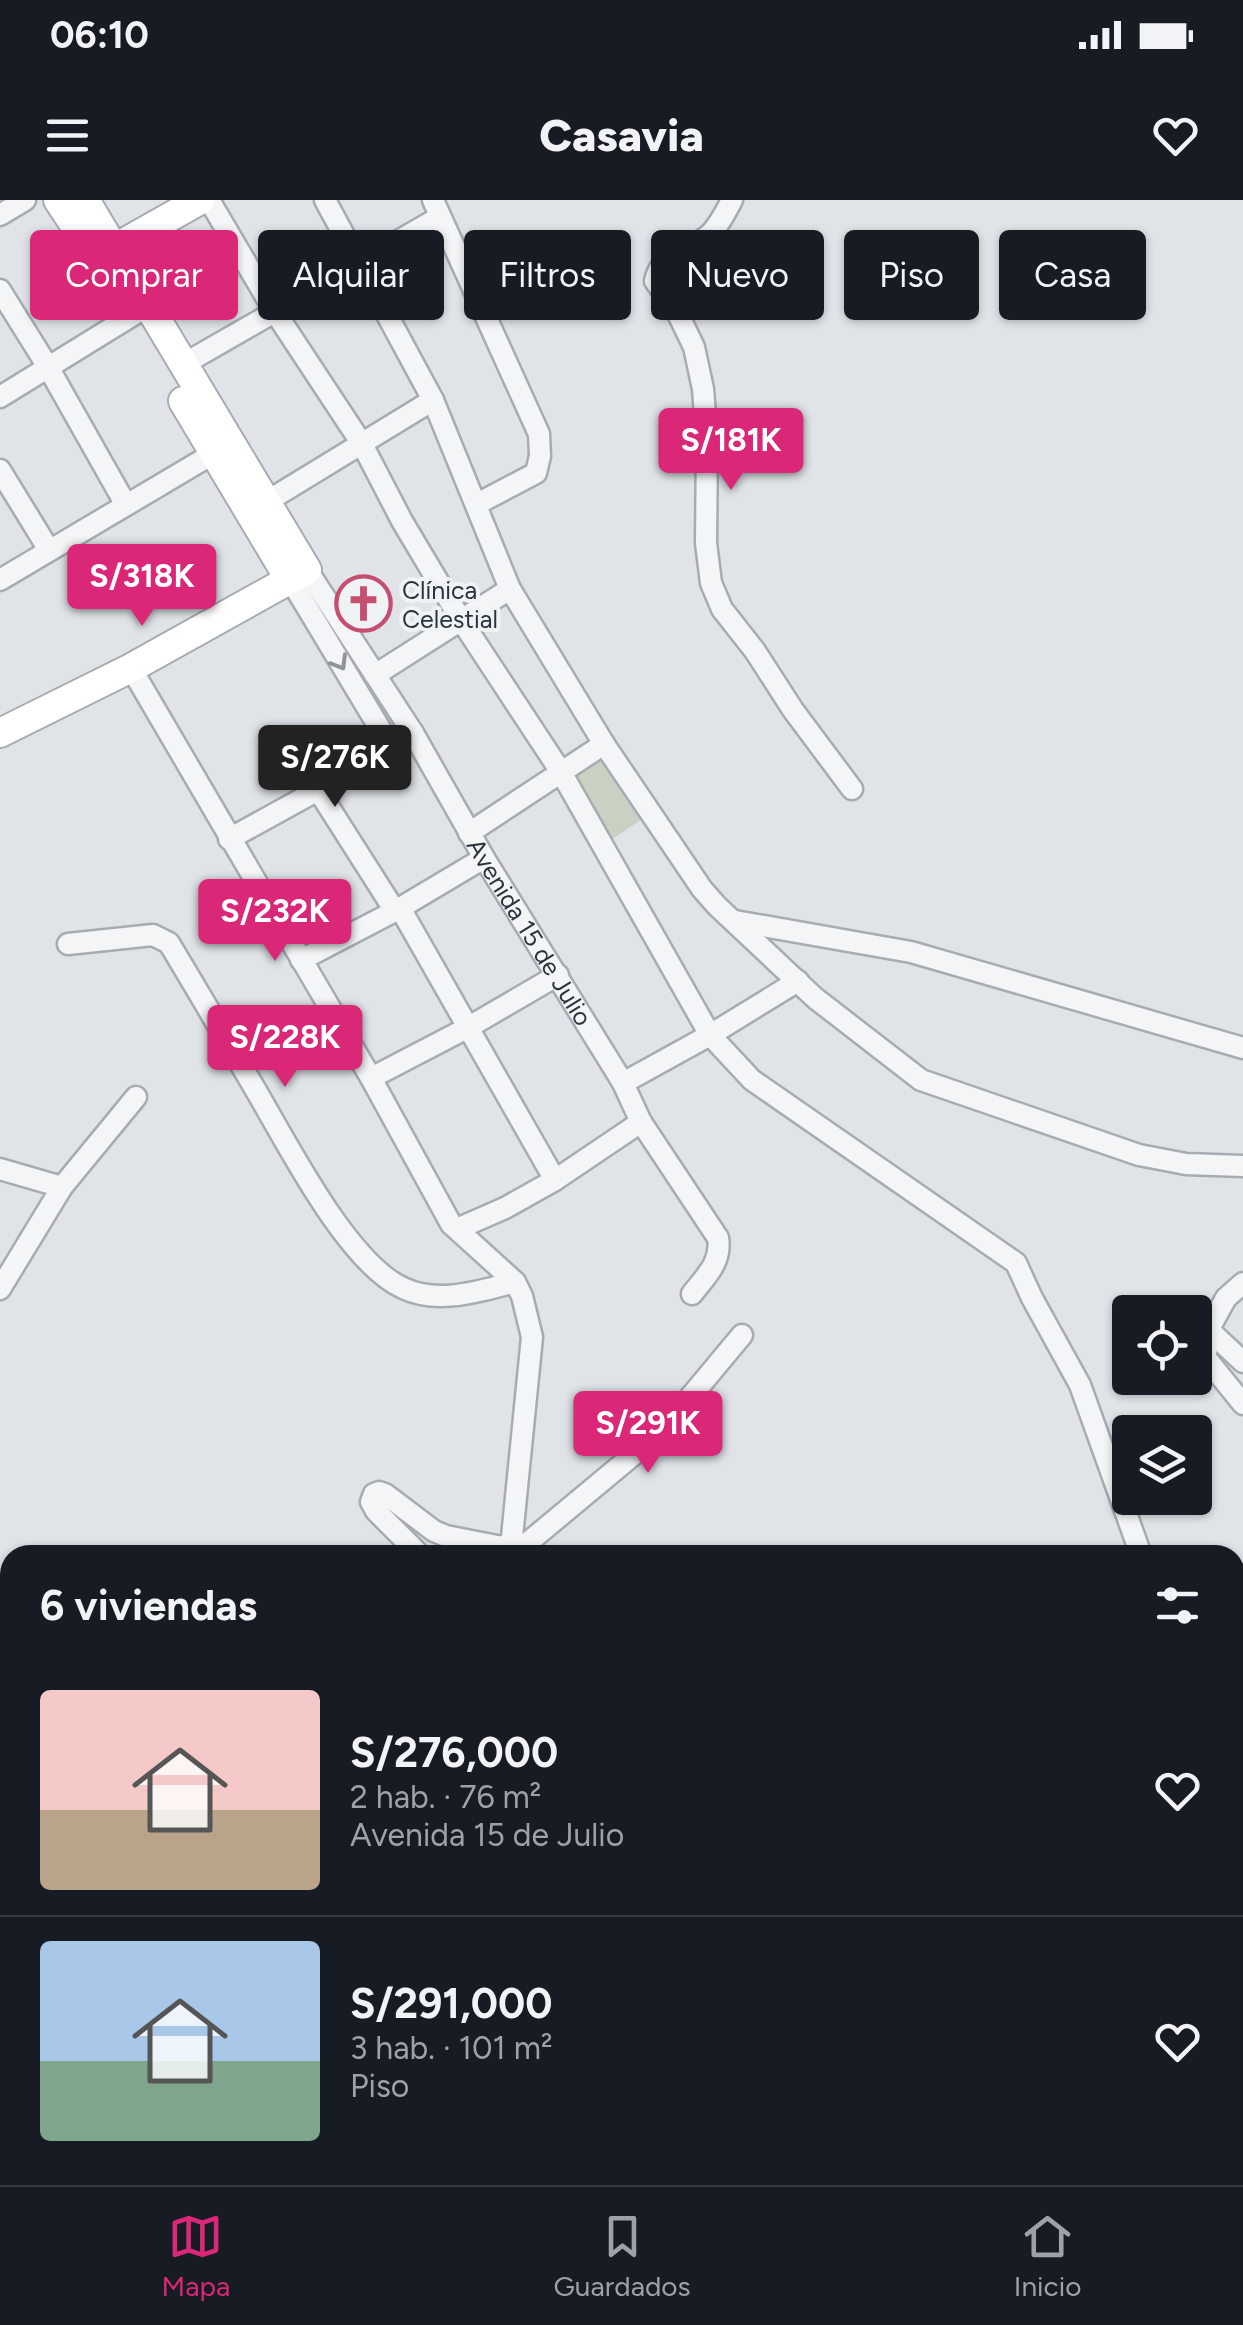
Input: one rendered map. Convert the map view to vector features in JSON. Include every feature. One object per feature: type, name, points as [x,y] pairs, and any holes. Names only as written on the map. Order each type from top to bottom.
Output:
[{"type":"street","points":[[0,215],[24,200]]},
{"type":"street","name":"Avenida 15 de Julio","points":[[58,200],[80,230]]},
{"type":"street","name":"Avenida 15 de Julio","points":[[85,200],[103,230]]},
{"type":"street","points":[[146,230],[200,200]]},
{"type":"street","points":[[209,200],[258,283]]},
{"type":"street","points":[[324,200],[340,230]]},
{"type":"street","points":[[732,200],[709,235],[667,260],[658,269],[655,281],[676,310],[694,347],[703,389],[706,543],[711,583],[722,608],[852,789]]},
{"type":"street","points":[[405,230],[436,208],[539,434],[536,473],[477,504]]},
{"type":"street","points":[[0,290],[126,505]]},
{"type":"street","points":[[0,398],[124,320]]},
{"type":"street","name":"Avenida 15 de Julio","points":[[146,320],[299,575],[390,747]]},
{"type":"street","name":"Avenida 15 de Julio","points":[[148,320],[182,365],[222,448],[266,502],[299,575],[375,675],[413,733],[469,833],[622,1082],[641,1122],[718,1238],[718,1260],[692,1294]]},
{"type":"street","points":[[182,365],[261,320]]},
{"type":"street","points":[[280,320],[362,444],[461,620],[560,772],[710,1035],[752,1080],[1016,1262],[1080,1384],[1138,1545]]},
{"type":"street","points":[[391,320],[433,400],[510,589],[604,744],[702,889],[733,921],[815,998],[922,1080],[1139,1154],[1186,1164],[1243,1166]]},
{"type":"street","points":[[266,502],[433,400]]},
{"type":"street","points":[[0,580],[222,448]]},
{"type":"street","points":[[0,470],[48,550]]},
{"type":"street","points":[[0,733],[131,668],[299,575]]},
{"type":"street","points":[[375,675],[510,589]]},
{"type":"street","points":[[131,668],[371,1078],[451,1224],[515,1282],[532,1337],[510,1545]]},
{"type":"street","points":[[229,839],[413,733]]},
{"type":"street","points":[[469,833],[604,744]]},
{"type":"street","points":[[318,790],[398,910],[554,1180]]},
{"type":"street","points":[[301,960],[398,910],[484,858]]},
{"type":"street","points":[[733,921],[911,952],[1243,1048]]},
{"type":"street","points":[[68,944],[152,935],[169,943],[340,1228],[372,1266],[392,1282],[422,1294],[453,1295],[515,1282]]},
{"type":"street","points":[[371,1078],[558,975]]},
{"type":"street","points":[[622,1082],[710,1035],[798,981]]},
{"type":"street","points":[[0,1289],[62,1187],[136,1097]]},
{"type":"street","points":[[456,1229],[505,1208],[554,1180],[641,1122]]},
{"type":"street","points":[[0,1169],[62,1187]]},
{"type":"street","points":[[1212,1320],[1226,1298],[1243,1282]]},
{"type":"street","points":[[1212,1333],[1243,1362]]},
{"type":"street","points":[[522,1545],[662,1431],[742,1335]]},
{"type":"street","points":[[1212,1366],[1243,1404]]},
{"type":"street","points":[[410,1545],[376,1510],[371,1502],[374,1494],[385,1494],[434,1531],[484,1545]]},
{"type":"green space","points":[[605,754],[642,819],[608,842],[570,777]]},
{"type":"place","name":"Clínica Celestial","points":[[363,604]]}]
